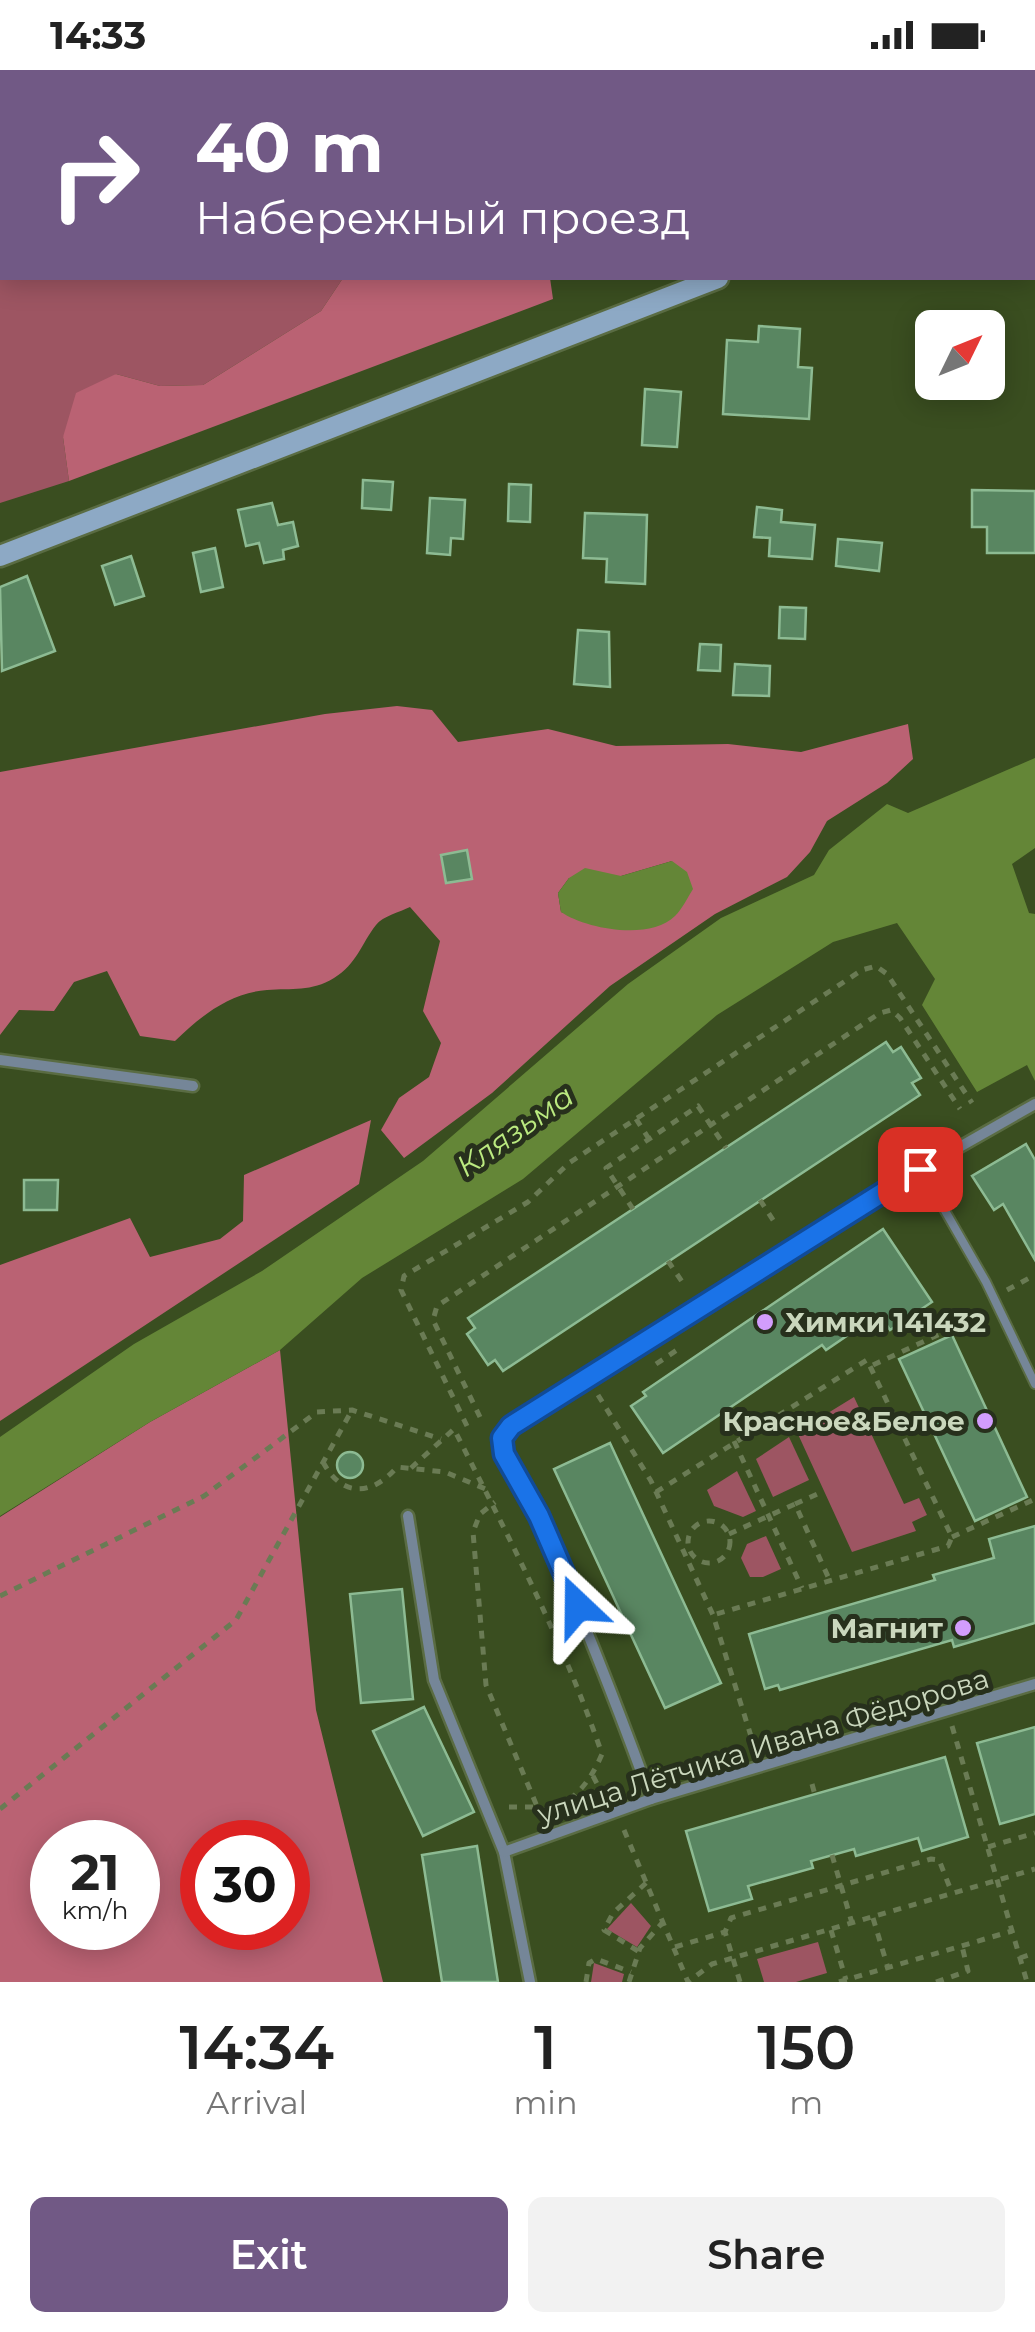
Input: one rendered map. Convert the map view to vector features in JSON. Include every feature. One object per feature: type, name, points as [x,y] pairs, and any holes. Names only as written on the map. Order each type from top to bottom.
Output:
[{"type":"street","points":[[0,556],[713,280]]},
{"type":"street","points":[[0,1060],[193,1086]]},
{"type":"street","points":[[651,1799],[603,1666],[539,1516],[504,1454],[502,1438],[511,1426],[920,1169],[1035,1104]]},
{"type":"street","points":[[408,1516],[434,1680],[504,1852],[530,1982]]},
{"type":"street","name":"улица Лётчика Ивана Фёдорова","points":[[504,1852],[651,1799],[1035,1684]]},
{"type":"lane","points":[[920,1169],[994,1297],[1035,1384]]},
{"type":"path","points":[[467,1426],[400,1282],[528,1202],[569,1163],[862,970],[876,966],[887,974],[972,1103]]},
{"type":"path","points":[[480,1417],[432,1312],[880,1012],[890,1010],[960,1109]]},
{"type":"path","points":[[634,1209],[606,1168],[698,1106],[726,1148]]},
{"type":"path","points":[[636,1119],[649,1139]]},
{"type":"path","points":[[760,1200],[776,1223]]},
{"type":"path","points":[[668,1261],[682,1283]]},
{"type":"path","points":[[994,1297],[1035,1275]]},
{"type":"path","points":[[872,1365],[968,1321]]},
{"type":"path","points":[[656,1364],[680,1348]]},
{"type":"path","points":[[656,1492],[860,1360],[872,1365],[952,1537]]},
{"type":"path","points":[[587,1378],[656,1492],[688,1554],[712,1615],[760,1766]]},
{"type":"path","points":[[0,1809],[236,1620],[352,1410]]},
{"type":"path","points":[[0,1596],[204,1496],[316,1412],[352,1410],[442,1440]]},
{"type":"path","points":[[411,1468],[454,1429],[495,1502],[550,1619],[602,1754],[593,1776],[574,1796],[547,1810],[508,1808]]},
{"type":"path","points":[[734,1442],[802,1589]]},
{"type":"path","points":[[323,1462],[330,1476],[351,1490],[370,1490],[397,1467],[445,1472],[488,1490]]},
{"type":"path","points":[[729,1534],[824,1491]]},
{"type":"path","points":[[712,1615],[948,1546],[952,1537],[1035,1499]]},
{"type":"path","points":[[495,1502],[480,1514],[473,1532],[480,1657],[486,1685],[537,1807]]},
{"type":"path","points":[[795,1504],[830,1581]]},
{"type":"path","points":[[701,1522],[720,1524],[729,1534],[730,1548],[718,1562],[699,1561],[688,1554],[689,1536],[701,1522]]},
{"type":"path","points":[[948,1710],[1027,1982]]},
{"type":"path","points":[[812,1784],[815,1795]]},
{"type":"path","points":[[616,1812],[688,1982],[712,1964],[1035,1869]]},
{"type":"path","points":[[988,1846],[1035,1833]]},
{"type":"path","points":[[832,1855],[852,1923]]},
{"type":"path","points":[[740,1982],[725,1932],[731,1918],[931,1859],[946,1870],[952,1893]]},
{"type":"path","points":[[638,1952],[604,1930],[613,1913],[646,1883]]},
{"type":"path","points":[[873,1916],[888,1968]]},
{"type":"path","points":[[629,1982],[638,1952],[663,1922]]},
{"type":"path","points":[[831,1929],[842,1981],[867,1978],[888,1968],[1012,1931]]},
{"type":"path","points":[[673,1947],[725,1932]]},
{"type":"path","points":[[936,1982],[968,1971],[962,1946]]},
{"type":"path","points":[[1020,1958],[1035,1953]]},
{"type":"path","points":[[586,1982],[589,1963],[596,1959],[631,1972]]},
{"type":"shaded area","points":[[0,280],[342,280],[321,311],[203,385],[160,386],[116,374],[63,437],[69,481],[0,503]]},
{"type":"shaded area","points":[[342,280],[550,280],[553,299],[69,481],[63,437],[76,393],[116,374],[160,386],[203,385],[321,311]]},
{"type":"shaded area","points":[[397,706],[432,710],[458,742],[548,729],[616,746],[728,744],[801,752],[908,724],[913,759],[887,783],[827,821],[810,852],[787,877],[715,914],[610,986],[492,1093],[404,1158],[381,1130],[399,1098],[429,1077],[441,1043],[423,1011],[440,941],[410,907],[379,922],[353,960],[334,978],[309,987],[240,996],[206,1015],[175,1041],[140,1036],[107,971],[74,982],[54,1011],[19,1010],[0,1035],[0,772],[325,714]],"holes":[[[672,861],[611,928],[561,912],[558,893],[569,878],[621,876]]]},
{"type":"shaded area","points":[[371,1120],[359,1184],[0,1421],[0,1265],[130,1218],[150,1257],[220,1239],[243,1221],[244,1175]]},
{"type":"shaded area","points":[[280,1350],[316,1710],[383,1982],[0,1982],[0,1517],[150,1422]]},
{"type":"shaded area","points":[[854,1397],[904,1504],[919,1498],[927,1515],[912,1522],[916,1531],[852,1552],[797,1432]]},
{"type":"shaded area","points":[[789,1437],[809,1480],[773,1497],[756,1459]]},
{"type":"shaded area","points":[[737,1471],[756,1511],[743,1517],[714,1506],[707,1490]]},
{"type":"shaded area","points":[[766,1536],[781,1569],[763,1577],[750,1577],[741,1558],[747,1544]]},
{"type":"shaded area","points":[[631,1903],[651,1926],[637,1947],[607,1929]]},
{"type":"shaded area","points":[[818,1942],[827,1973],[796,1982],[764,1982],[757,1959]]},
{"type":"shaded area","points":[[594,1963],[624,1974],[622,1982],[591,1982]]},
{"type":"water","name":"Клязьма","points":[[1035,758],[1035,848],[1012,864],[1029,913],[1035,914],[1035,1081],[1027,1065],[977,1092],[922,1005],[935,979],[897,923],[833,942],[717,1015],[523,1179],[362,1278],[280,1350],[150,1422],[0,1516],[0,1437],[134,1344],[262,1271],[423,1161],[628,984],[721,918],[814,875],[829,850],[887,804],[908,813]]},
{"type":"water","points":[[672,861],[687,872],[693,889],[678,913],[664,924],[618,930],[561,912],[558,893],[569,878],[585,868],[621,876]]},
{"type":"building","points":[[759,326],[800,329],[798,367],[812,368],[809,419],[723,414],[727,340],[758,342]]},
{"type":"building","points":[[645,389],[681,392],[677,447],[642,445]]},
{"type":"building","points":[[363,480],[393,482],[391,510],[362,508]]},
{"type":"building","points":[[509,484],[531,485],[530,522],[508,521]]},
{"type":"building","points":[[972,490],[1035,491],[1035,553],[987,553],[987,527],[972,527]]},
{"type":"building","points":[[430,498],[465,500],[463,539],[451,538],[450,555],[427,553]]},
{"type":"building","points":[[272,503],[278,525],[293,522],[298,546],[283,550],[284,559],[264,563],[259,543],[246,546],[238,510]]},
{"type":"building","points":[[757,507],[782,510],[781,522],[815,525],[812,559],[769,556],[770,538],[754,537]]},
{"type":"building","points":[[585,513],[647,515],[645,584],[606,582],[607,559],[583,558]]},
{"type":"building","points":[[838,539],[882,543],[879,571],[836,566]]},
{"type":"building","points":[[215,548],[223,587],[201,592],[193,553]]},
{"type":"building","points":[[131,556],[144,596],[115,605],[102,566]]},
{"type":"building","points":[[27,576],[55,651],[2,671],[0,587]]},
{"type":"building","points":[[780,607],[806,608],[805,639],[779,638]]},
{"type":"building","points":[[578,630],[609,632],[610,687],[574,684]]},
{"type":"building","points":[[700,644],[721,645],[720,671],[698,670]]},
{"type":"building","points":[[735,664],[770,666],[769,696],[733,695]]},
{"type":"building","points":[[467,850],[472,879],[446,883],[441,855]]},
{"type":"building","points":[[886,1042],[893,1052],[901,1047],[921,1078],[912,1083],[920,1095],[503,1371],[495,1360],[488,1365],[467,1334],[475,1328],[468,1318]]},
{"type":"building","points":[[1026,1144],[1035,1160],[1035,1260],[1003,1204],[994,1210],[972,1176]]},
{"type":"building","points":[[24,1180],[58,1180],[57,1210],[24,1210]]},
{"type":"building","points":[[883,1229],[932,1302],[890,1330],[879,1314],[826,1350],[822,1345],[663,1453],[631,1406],[646,1396],[643,1392]]},
{"type":"building","points":[[952,1335],[1027,1497],[975,1521],[899,1359]]},
{"type":"building","points":[[610,1443],[721,1683],[665,1708],[554,1469]]},
{"type":"building","points":[[350,1452],[359,1456],[363,1465],[359,1474],[350,1478],[341,1474],[337,1465],[341,1456]]},
{"type":"building","points":[[1035,1526],[1035,1623],[954,1647],[952,1640],[780,1690],[778,1685],[765,1689],[749,1634],[935,1580],[933,1575],[994,1558],[989,1539]]},
{"type":"building","points":[[402,1589],[413,1699],[361,1703],[350,1594]]},
{"type":"building","points":[[424,1707],[474,1812],[423,1836],[373,1731]]},
{"type":"building","points":[[1035,1727],[1035,1814],[1000,1824],[977,1743]]},
{"type":"building","points":[[945,1757],[968,1837],[922,1851],[918,1838],[856,1856],[854,1849],[811,1861],[813,1868],[748,1886],[752,1899],[709,1911],[686,1831]]},
{"type":"building","points":[[477,1846],[498,1982],[442,1982],[422,1855]]},
{"type":"place","name":"Химки 141432","points":[[765,1322]]},
{"type":"place","name":"Красное&Белое","points":[[985,1421]]},
{"type":"place","name":"Магнит","points":[[963,1628]]},
{"type":"route","points":[[578,1606],[539,1516],[504,1454],[502,1438],[511,1426],[920,1169]]}]
